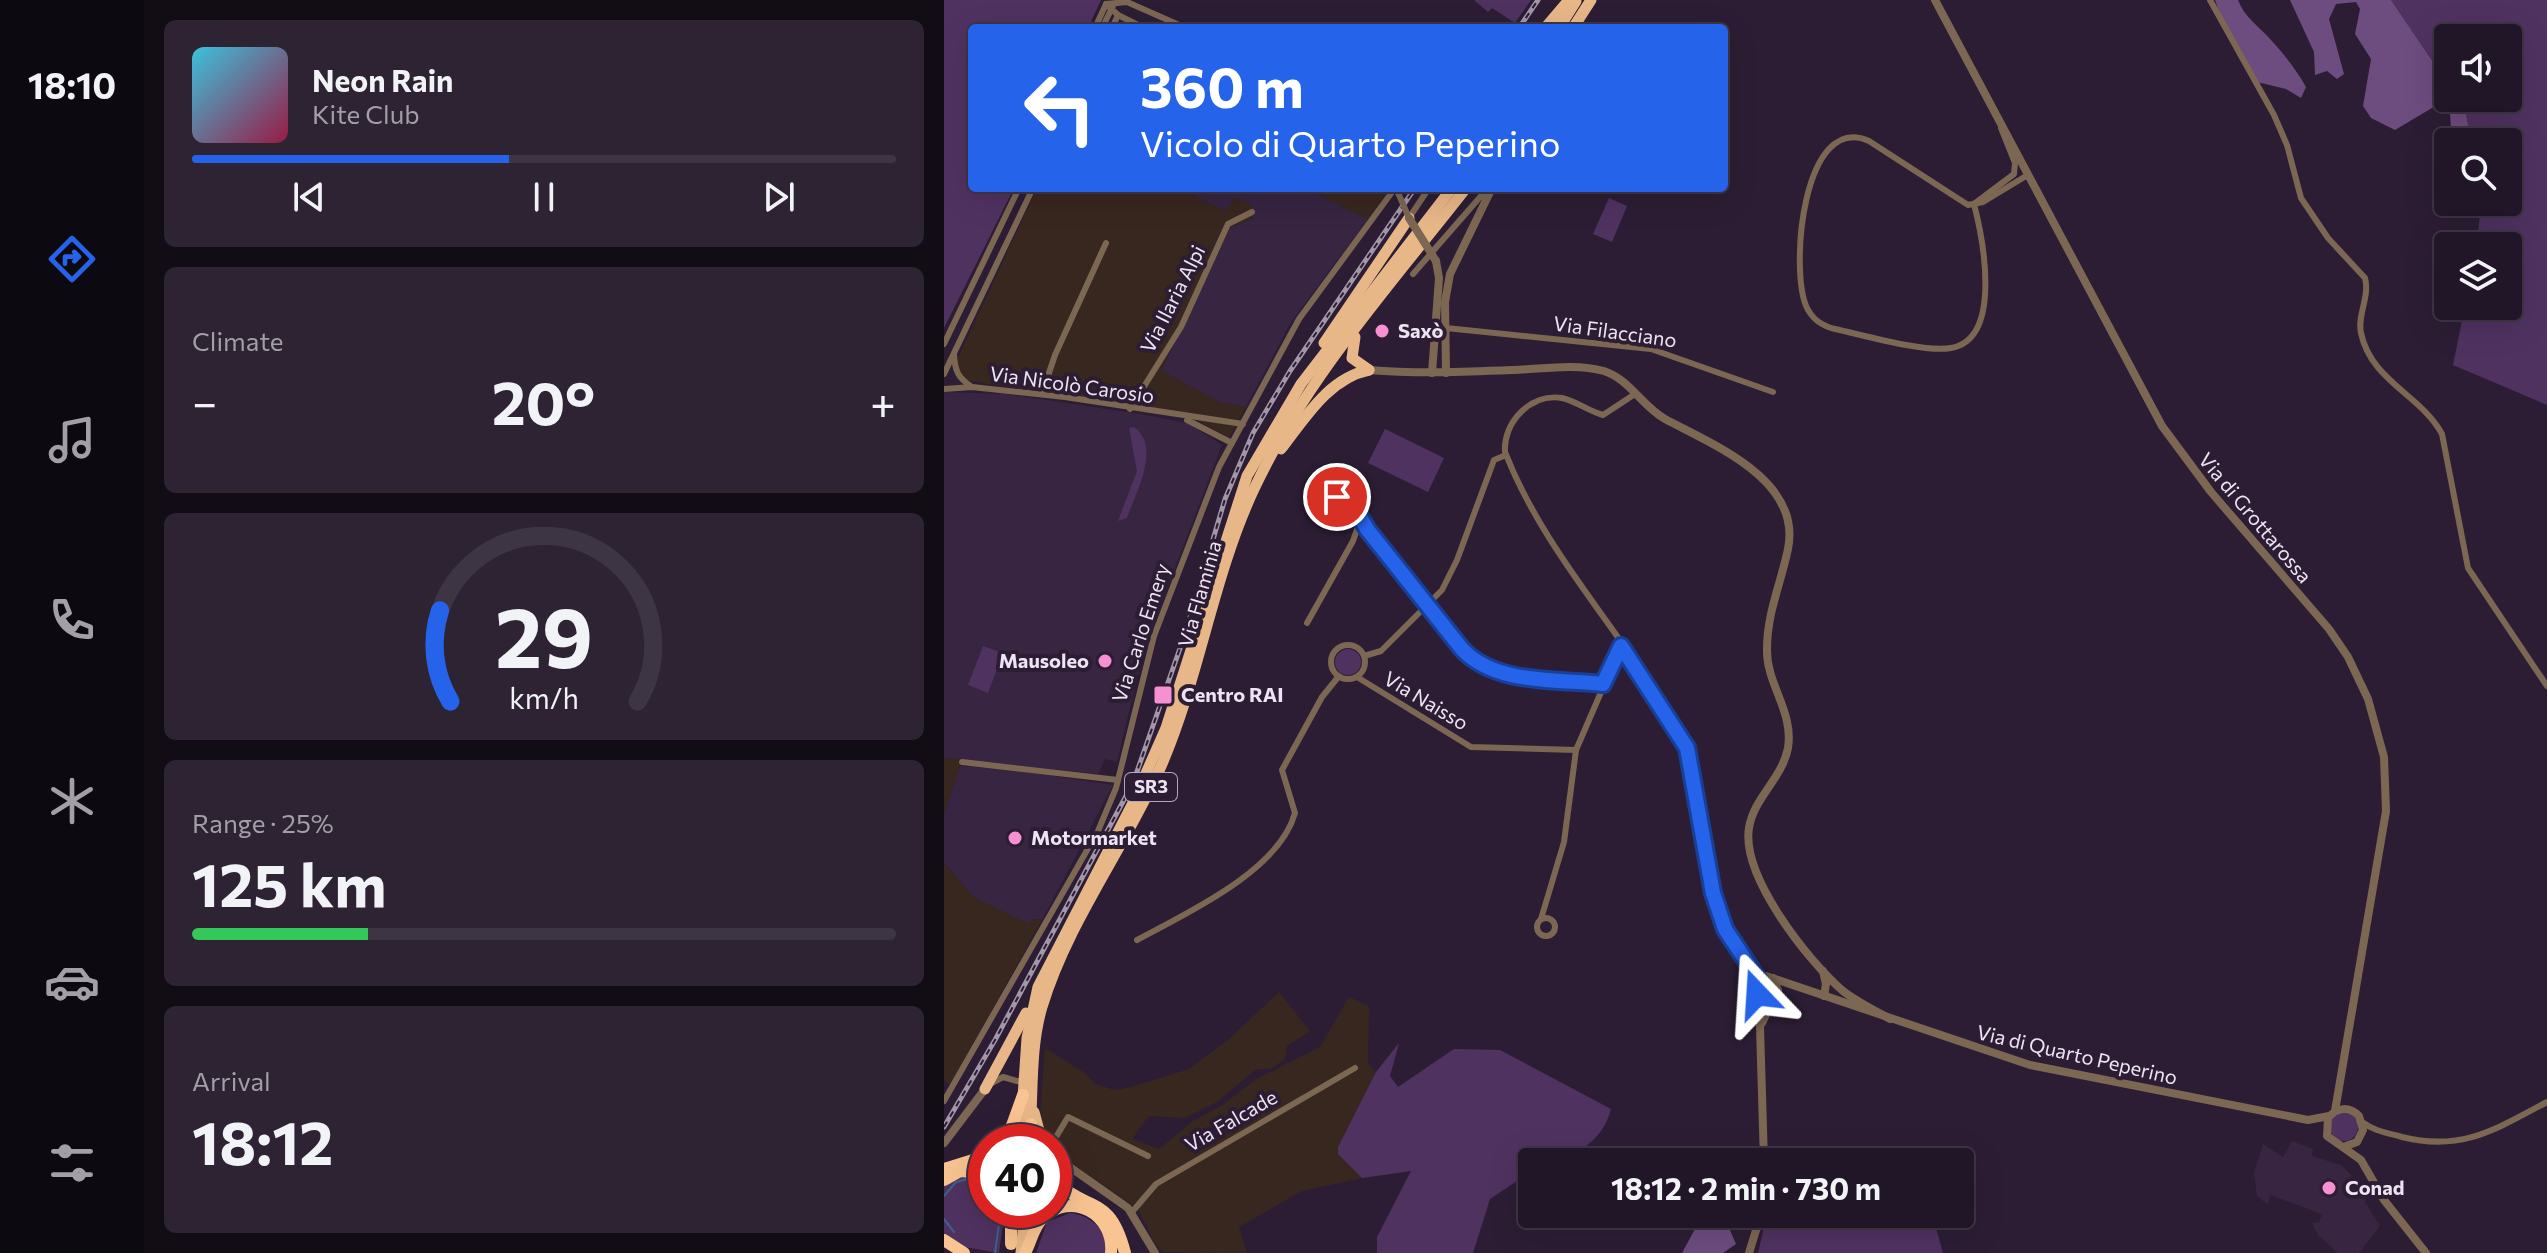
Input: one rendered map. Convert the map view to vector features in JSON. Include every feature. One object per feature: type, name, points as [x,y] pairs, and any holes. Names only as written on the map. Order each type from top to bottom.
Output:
[{"type":"highway","points":[[1548,24],[1569,0]]},
{"type":"highway","points":[[1562,24],[1577,0]]},
{"type":"highway","points":[[1576,24],[1593,0]]},
{"type":"highway","points":[[1584,24],[1593,0]]},
{"type":"highway","name":"Via Flaminia","points":[[1021,1124],[1027,1038],[1035,995],[1053,951],[1149,769],[1183,678],[1241,489],[1272,429],[1301,384],[1449,192]]},
{"type":"highway","name":"Via Flaminia","points":[[1031,1124],[1037,1031],[1048,987],[1169,748],[1254,489],[1288,425],[1360,324],[1463,192]]},
{"type":"highway","points":[[1301,384],[1356,294],[1409,218]]},
{"type":"highway","points":[[1360,324],[1352,356],[1369,370]]},
{"type":"highway","points":[[1254,489],[1273,459],[1331,388],[1348,375],[1369,370]]},
{"type":"highway","points":[[985,1089],[1035,995]]},
{"type":"highway","points":[[1012,1124],[1023,1089]]},
{"type":"highway","points":[[1032,1106],[1037,1124]]},
{"type":"highway","points":[[944,1169],[968,1162]]},
{"type":"highway","points":[[944,1180],[960,1171],[968,1172]]},
{"type":"highway","points":[[1072,1192],[1106,1212],[1118,1229],[1125,1253]]},
{"type":"highway","points":[[1017,1251],[1041,1219],[1056,1209],[1075,1206],[1091,1211],[1103,1220],[1111,1239],[1111,1253]]},
{"type":"highway","points":[[1015,1228],[1017,1251]]},
{"type":"highway","points":[[1017,1251],[1021,1228]]},
{"type":"highway","points":[[944,1240],[964,1253]]},
{"type":"highway","points":[[944,1251],[953,1253]]},
{"type":"street","name":"Via di Grottarossa","points":[[1935,0],[2026,176],[2167,434],[2211,492],[2329,629],[2355,670],[2374,714],[2386,771],[2386,811],[2341,1093],[2332,1114]]},
{"type":"street","points":[[2210,0],[2274,115],[2287,145],[2301,198],[2328,238],[2365,278],[2368,287],[2361,334],[2373,361],[2394,387],[2436,422],[2442,434],[2468,568],[2547,686]]},
{"type":"street","points":[[1098,24],[1112,4],[1135,2],[1170,24]]},
{"type":"street","points":[[1112,4],[1118,15],[1136,24]]},
{"type":"street","points":[[1104,24],[1112,4]]},
{"type":"street","points":[[1114,24],[1118,15]]},
{"type":"street","points":[[2001,128],[2016,166],[2007,183]]},
{"type":"street","points":[[1974,204],[1981,231],[1984,315],[1977,331],[1961,345],[1943,349],[1835,329],[1823,326],[1811,315],[1804,302],[1801,268],[1803,214],[1820,159],[1835,142],[1855,136],[1869,141],[1958,200],[1974,204],[1996,195],[2026,176]]},
{"type":"street","points":[[1974,204],[2007,183],[2017,181]]},
{"type":"street","points":[[944,344],[1017,192]]},
{"type":"street","points":[[944,374],[1031,192]]},
{"type":"street","name":"Via Carlo Emery","points":[[944,1101],[1098,831],[1118,780],[1141,681],[1162,613],[1210,489],[1232,443],[1294,327],[1393,192]]},
{"type":"street","points":[[1398,192],[1409,218],[1436,261],[1439,278],[1432,373]]},
{"type":"street","points":[[1409,218],[1426,192]]},
{"type":"street","points":[[1413,274],[1486,192]]},
{"type":"street","points":[[1446,373],[1445,302],[1450,274],[1488,192]]},
{"type":"street","name":"Via Ilaria Alpi","points":[[1130,409],[1149,384],[1162,354],[1181,327],[1228,224],[1252,212]]},
{"type":"street","points":[[1042,394],[1055,355],[1106,243]]},
{"type":"street","name":"Via Filacciano","points":[[1446,328],[1651,349],[1773,392]]},
{"type":"street","name":"Via Nicolò Carosio","points":[[954,355],[955,370],[960,380],[972,387]]},
{"type":"street","points":[[1369,370],[1446,373],[1559,366],[1596,369],[1614,375],[1653,412],[1718,448],[1758,475],[1776,493],[1787,514],[1788,550],[1772,604],[1767,651],[1787,718],[1788,747],[1778,776],[1756,807],[1748,839],[1754,865],[1797,939],[1835,983],[1890,1019]]},
{"type":"street","name":"Via Nicolò Carosio","points":[[944,389],[972,387],[1042,394],[1243,424]]},
{"type":"street","points":[[1635,394],[1603,415],[1563,399],[1532,404],[1513,422],[1505,440],[1506,455],[1570,570],[1687,748],[1718,912],[1733,943],[1758,979],[1764,1148]]},
{"type":"street","name":"Via Nicolò Carosio","points":[[1168,414],[1202,425],[1232,443]]},
{"type":"street","points":[[1364,656],[1381,651],[1442,590],[1457,560],[1494,460],[1506,455]]},
{"type":"street","points":[[1313,497],[1345,499],[1468,656],[1504,674],[1603,684]]},
{"type":"street","points":[[1307,623],[1353,541],[1361,518]]},
{"type":"street","points":[[1354,646],[1364,656],[1364,668],[1357,677],[1339,676],[1331,664],[1336,650],[1354,646]]},
{"type":"street","points":[[1544,918],[1564,842],[1576,750],[1621,646]]},
{"type":"street","points":[[1137,940],[1251,873],[1284,836],[1295,813],[1282,779],[1282,770],[1322,697],[1339,676]]},
{"type":"street","name":"Via Naisso","points":[[1357,677],[1471,747],[1576,750]]},
{"type":"street","points":[[962,762],[1118,780]]},
{"type":"street","points":[[1822,970],[1826,984],[1824,996]]},
{"type":"street","points":[[1758,979],[1772,977],[1778,984],[1776,995],[1760,1027]]},
{"type":"street","name":"Via di Quarto Peperino","points":[[1772,977],[2030,1065],[2308,1120],[2325,1132]]},
{"type":"street","points":[[1835,983],[1836,1001]]},
{"type":"street","points":[[1757,994],[1765,1000],[1799,987]]},
{"type":"street","name":"Via Falcade","points":[[1132,1212],[1156,1184],[1355,1068]]},
{"type":"street","points":[[944,1143],[985,1089],[1003,1077],[1023,1089]]},
{"type":"street","points":[[2341,1093],[2349,1109],[2362,1122],[2380,1131],[2433,1143],[2457,1142],[2486,1134],[2547,1102]]},
{"type":"street","points":[[2349,1109],[2332,1114],[2325,1132],[2331,1142],[2361,1160],[2384,1200],[2426,1253]]},
{"type":"street","name":"Via di Quarto Peperino","points":[[2308,1120],[2332,1114]]},
{"type":"street","points":[[1064,1124],[1068,1117],[1148,1156]]},
{"type":"street","points":[[2361,1160],[2362,1122]]},
{"type":"street","points":[[2343,1147],[2380,1131]]},
{"type":"street","points":[[1072,1169],[1132,1212],[1152,1253]]},
{"type":"street","points":[[1749,1253],[1757,1228]]},
{"type":"shaded area","points":[[944,0],[1101,0],[1090,24],[968,24],[968,192],[1012,192],[944,328]]},
{"type":"shaded area","points":[[1474,0],[1531,0],[1515,23],[1492,8],[1488,12]]},
{"type":"shaded area","points":[[2215,0],[2238,0],[2248,17],[2276,45],[2299,75],[2306,87],[2301,98],[2286,89],[2257,82],[2228,36]]},
{"type":"shaded area","points":[[2290,0],[2391,0],[2434,63],[2434,107],[2395,130],[2371,118],[2363,106],[2371,59],[2355,34],[2360,9],[2356,2],[2336,4],[2329,19],[2344,74],[2337,79],[2327,71],[2315,75],[2314,52]]},
{"type":"shaded area","points":[[2391,0],[2547,0],[2547,405],[2453,365],[2462,320],[2522,320],[2522,232],[2478,232],[2480,216],[2522,216],[2522,128],[2469,128],[2465,112],[2522,112],[2522,24],[2434,24],[2434,63]]},
{"type":"shaded area","points":[[2447,112],[2465,112],[2469,128],[2451,128]]},
{"type":"shaded area","points":[[1035,192],[1185,192],[1225,211],[1235,198],[1250,203],[1253,218],[1230,228],[1161,370],[1221,403],[1246,407],[1229,438],[1197,420],[1171,413],[965,380],[957,370],[958,358]]},
{"type":"shaded area","points":[[1185,192],[1312,192],[1368,219],[1291,322],[1246,407],[1221,403],[1161,371],[1230,228],[1253,218],[1249,203],[1235,198],[1225,211]]},
{"type":"shaded area","points":[[1312,192],[1387,192],[1368,219]]},
{"type":"shaded area","points":[[1609,198],[1627,206],[1612,242],[1593,234]]},
{"type":"shaded area","points":[[944,392],[1006,394],[1188,423],[1222,445],[1144,649],[1117,762],[1105,759],[1098,774],[944,758]]},
{"type":"shaded area","points":[[1134,427],[1146,446],[1144,471],[1127,518],[1118,521],[1137,471],[1129,428]]},
{"type":"shaded area","points":[[1385,429],[1444,458],[1428,492],[1368,463]]},
{"type":"shaded area","points":[[983,646],[1003,653],[988,693],[968,685]]},
{"type":"shaded area","points":[[1348,649],[1357,653],[1361,662],[1357,671],[1348,675],[1339,671],[1335,662],[1339,653]]},
{"type":"shaded area","points":[[944,758],[959,759],[960,766],[944,814]]},
{"type":"shaded area","name":"Motormarket","points":[[960,766],[1006,769],[1113,785],[1042,920],[1033,919],[1029,925],[973,897],[944,863],[944,814]]},
{"type":"shaded area","points":[[944,863],[973,897],[1029,924],[1032,919],[1042,920],[950,1085],[944,1081]]},
{"type":"shaded area","points":[[1279,992],[1310,1031],[1287,1046],[1285,1059],[1272,1068],[1255,1070],[1217,1102],[1185,1118],[1149,1116],[1132,1139],[1159,1149],[1193,1121],[1221,1106],[1255,1080],[1320,1047],[1349,997],[1369,1006],[1368,1063],[1376,1072],[1338,1147],[1339,1155],[1362,1178],[1302,1191],[1239,1227],[1247,1253],[1163,1252],[1154,1242],[1138,1209],[1072,1163],[1072,1124],[1042,1124],[1045,1048],[1085,1073],[1095,1084],[1115,1090],[1189,1069],[1229,1039]]},
{"type":"shaded area","points":[[1399,1043],[1390,1076],[1398,1087],[1454,1049],[1500,1050],[1611,1109],[1600,1132],[1583,1148],[1518,1148],[1518,1180],[1490,1199],[1473,1253],[1377,1253],[1377,1237],[1411,1171],[1362,1178],[1338,1154],[1338,1147],[1376,1072]]},
{"type":"shaded area","points":[[2344,1113],[2354,1117],[2358,1127],[2354,1137],[2344,1141],[2334,1137],[2330,1127],[2334,1117]]},
{"type":"shaded area","points":[[2292,1141],[2313,1149],[2312,1156],[2341,1165],[2351,1175],[2356,1194],[2363,1187],[2367,1194],[2365,1202],[2380,1226],[2359,1253],[2338,1253],[2318,1235],[2312,1223],[2319,1222],[2322,1214],[2270,1195],[2268,1205],[2257,1196],[2254,1173],[2263,1144],[2283,1157]]},
{"type":"shaded area","points":[[968,1174],[968,1228],[1002,1228],[999,1253],[964,1247],[944,1235],[944,1185]]},
{"type":"shaded area","points":[[1072,1213],[1085,1217],[1097,1226],[1106,1245],[1105,1253],[1036,1253],[1045,1228],[1072,1228]]},
{"type":"shaded area","points":[[1695,1228],[1729,1228],[1736,1244],[1723,1253],[1682,1253]]},
{"type":"shaded area","points":[[1764,1228],[1936,1228],[1943,1253],[1758,1253]]},
{"type":"waterway","points":[[944,1196],[956,1182],[968,1179]]},
{"type":"waterway","points":[[944,1219],[954,1232]]},
{"type":"waterway","points":[[995,1253],[998,1228]]},
{"type":"railway","points":[[1522,24],[1538,0]]},
{"type":"railway","points":[[944,1127],[995,1040],[1133,783],[1185,634],[1225,499],[1253,433],[1290,371],[1412,192]]},
{"type":"place","name":"Saxò","points":[[1382,331]]},
{"type":"place","name":"Mausoleo","points":[[1105,661]]},
{"type":"place","name":"Centro RAI","points":[[1163,695]]},
{"type":"place","name":"Motormarket","points":[[1015,838]]},
{"type":"place","name":"Conad","points":[[2329,1188]]},
{"type":"route","points":[[1337,497],[1354,506],[1367,529],[1462,649],[1482,666],[1504,674],[1603,684],[1621,646],[1646,680],[1687,748],[1718,912],[1740,955],[1758,979],[1755,985],[1757,994]]}]
